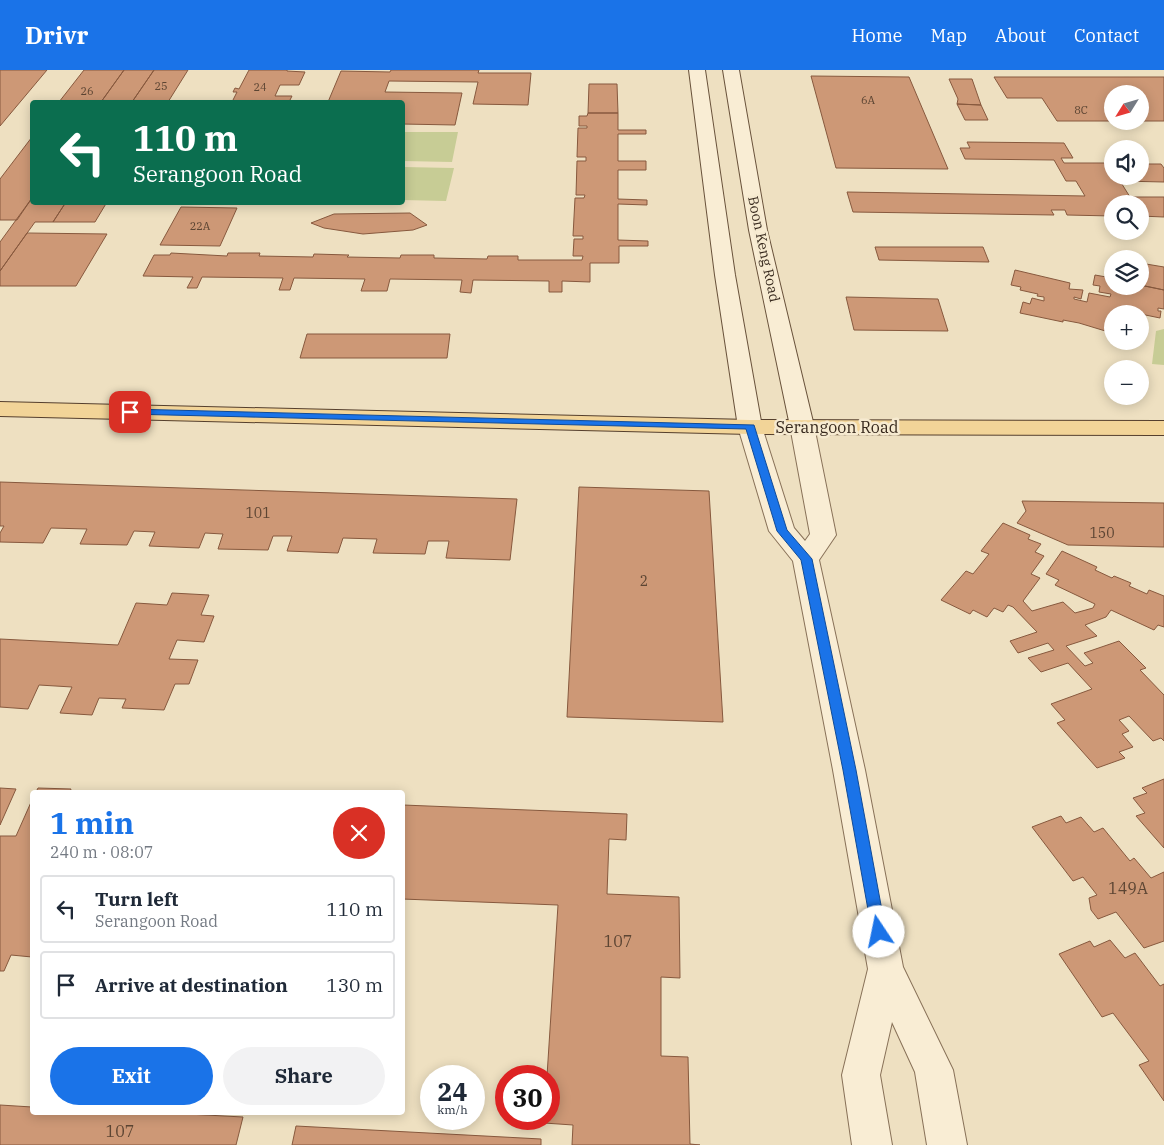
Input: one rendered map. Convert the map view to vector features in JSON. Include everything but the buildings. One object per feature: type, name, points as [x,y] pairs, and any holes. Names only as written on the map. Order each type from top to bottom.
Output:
[{"type":"main road","points":[[697,70],[725,274],[750,427],[782,531],[806,559],[849,770],[886,969],[934,1070],[947,1145]]},
{"type":"main road","name":"Boon Keng Road","points":[[731,70],[758,230],[802,426],[823,535],[806,559]]},
{"type":"main road","name":"Serangoon Road","points":[[0,409],[750,427],[1164,428]]},
{"type":"main road","points":[[872,1145],[861,1075],[886,969]]},
{"type":"green space","points":[[405,132],[458,132],[452,162],[405,161]]},
{"type":"green space","points":[[405,167],[454,168],[446,201],[405,200]]},
{"type":"green space","points":[[1164,329],[1164,365],[1152,364],[1156,331]]},
{"type":"route","points":[[130,412],[750,427],[782,531],[806,559],[849,770],[879,932]]}]
